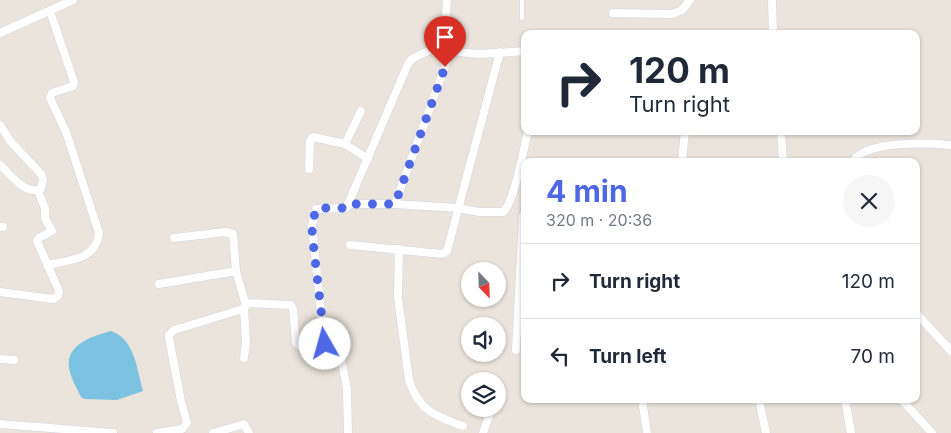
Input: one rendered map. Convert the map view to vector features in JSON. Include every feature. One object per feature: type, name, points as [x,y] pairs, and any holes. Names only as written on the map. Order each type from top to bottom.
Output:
[{"type":"street","points":[[0,33],[54,6],[73,0]]},
{"type":"street","points":[[447,0],[444,43],[451,50],[476,53],[521,51]]},
{"type":"street","points":[[613,13],[672,14],[682,10],[690,0]]},
{"type":"street","points":[[772,0],[773,30]]},
{"type":"street","points":[[47,265],[84,256],[91,252],[97,245],[99,234],[97,222],[66,132],[50,98],[52,93],[73,86],[74,82],[54,6]]},
{"type":"street","points":[[325,344],[312,233],[315,211],[318,208],[345,208],[408,64],[412,59],[444,43]]},
{"type":"street","points":[[395,204],[451,50]]},
{"type":"street","points":[[350,245],[442,254],[448,250],[500,52]]},
{"type":"street","points":[[345,144],[361,111]]},
{"type":"street","points":[[0,125],[11,142],[41,174],[42,186],[38,191]]},
{"type":"street","points":[[522,158],[527,135]]},
{"type":"street","points":[[682,158],[685,135]]},
{"type":"street","points":[[781,135],[783,158]]},
{"type":"street","points":[[309,170],[310,141],[312,138],[321,138],[345,144],[368,158]]},
{"type":"street","points":[[856,158],[860,154],[894,145],[918,143],[951,145]]},
{"type":"street","points":[[348,204],[395,204],[500,212],[506,209],[514,190],[521,160]]},
{"type":"street","points":[[0,165],[25,188],[38,191]]},
{"type":"street","points":[[0,292],[56,298],[59,291],[37,239],[52,231],[38,191]]},
{"type":"street","points":[[174,238],[230,232],[234,236],[236,271],[245,306],[246,342],[244,358]]},
{"type":"street","points":[[399,249],[398,298],[409,380],[413,391],[428,411],[463,426]]},
{"type":"street","points":[[516,350],[521,254]]},
{"type":"street","points":[[159,284],[236,271]]},
{"type":"street","points":[[189,433],[169,335],[174,330],[245,306],[291,305],[293,308],[296,343],[301,347],[325,344],[336,345],[340,349],[348,397],[348,433]]},
{"type":"street","points":[[920,317],[951,350]]},
{"type":"street","points":[[0,359],[14,360]]},
{"type":"street","points":[[642,403],[646,433]]},
{"type":"street","points":[[761,403],[766,433]]},
{"type":"street","points":[[845,403],[851,433]]},
{"type":"street","points":[[904,403],[932,433]]},
{"type":"street","points":[[483,433],[489,417]]},
{"type":"street","points":[[0,424],[113,433]]},
{"type":"street","points":[[213,433],[244,424],[249,433]]},
{"type":"street","points":[[157,433],[182,429],[186,425]]},
{"type":"lane","points":[[522,0],[522,18]]},
{"type":"water","points":[[111,331],[119,335],[130,348],[137,365],[143,391],[117,400],[84,399],[81,397],[72,379],[69,359],[72,352],[82,342]]},
{"type":"route","points":[[325,344],[312,233],[315,211],[319,208],[345,208],[348,207],[348,204],[395,204],[445,67]]}]
